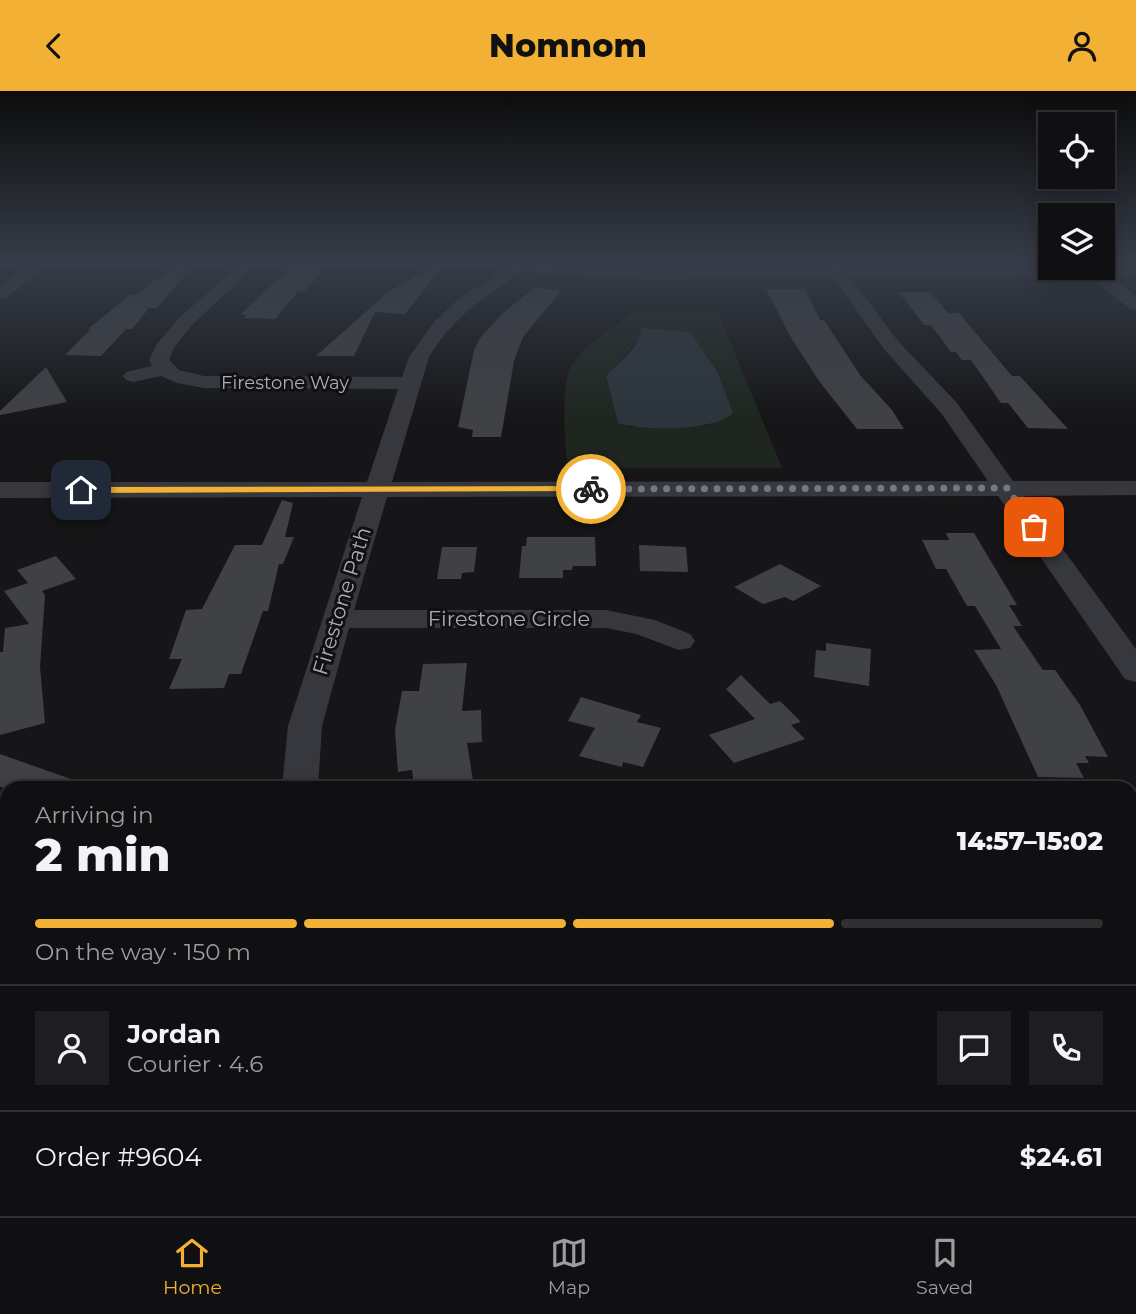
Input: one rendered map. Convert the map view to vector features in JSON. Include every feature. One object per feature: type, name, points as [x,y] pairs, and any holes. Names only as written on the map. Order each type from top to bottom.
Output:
[{"type":"street","points":[[133,376],[164,369],[159,361],[160,355],[194,314]]},
{"type":"street","name":"Firestone Path","points":[[301,781],[306,726],[336,619],[410,383],[419,357],[442,322],[450,314]]},
{"type":"street","points":[[869,314],[891,345],[950,408],[1136,672]]},
{"type":"street","name":"Firestone Way","points":[[164,369],[186,380],[214,383],[410,383]]},
{"type":"street","points":[[0,490],[1136,488]]},
{"type":"street","name":"Firestone Circle","points":[[336,619],[606,619],[644,626],[679,641]]},
{"type":"shaded area","points":[[630,314],[719,314],[782,468],[567,468],[564,415],[568,374],[578,357],[600,336]],"holes":[[[642,336],[717,371],[733,412],[706,426],[630,427],[618,423],[606,376]]]},
{"type":"shaded area","points":[[642,328],[690,332],[717,371],[733,412],[725,419],[712,423],[678,428],[618,423],[606,376],[633,348]]},
{"type":"building","points":[[106,314],[144,314],[132,329],[126,329],[101,356],[65,355],[91,329],[88,329]]},
{"type":"building","points":[[244,314],[279,314],[275,319],[244,318],[247,315]]},
{"type":"building","points":[[363,314],[374,314],[354,356],[316,356]]},
{"type":"building","points":[[502,314],[542,314],[523,337],[514,361],[501,437],[472,437],[473,430],[458,427],[474,350],[480,338]]},
{"type":"building","points":[[779,314],[817,314],[820,320],[824,320],[860,375],[892,410],[904,429],[857,429],[819,381]]},
{"type":"building","points":[[916,314],[960,314],[1012,376],[1020,376],[1068,429],[1028,428],[1008,403],[1001,403],[971,360],[962,360],[956,352],[951,352],[931,325],[924,325]]},
{"type":"building","points":[[46,367],[67,402],[0,415],[0,411]]},
{"type":"building","points":[[282,500],[293,503],[285,537],[294,537],[283,564],[279,564],[268,611],[263,611],[241,674],[229,674],[224,688],[169,689],[182,659],[169,659],[186,610],[202,609],[235,545],[262,545]]},
{"type":"building","points":[[946,533],[974,533],[1017,605],[1009,605],[1022,626],[1013,626],[1043,670],[1055,670],[1080,705],[1108,757],[1085,756],[1089,763],[1076,763],[1084,778],[1038,777],[996,685],[974,650],[1001,649],[975,606],[967,606],[946,569],[936,569],[922,540],[949,540]]},
{"type":"building","points":[[527,537],[595,537],[596,566],[573,566],[572,570],[563,570],[563,578],[519,578],[522,546],[526,546]]},
{"type":"building","points":[[639,545],[686,547],[688,572],[640,571]]},
{"type":"building","points":[[442,547],[477,547],[474,572],[462,573],[461,579],[437,579]]},
{"type":"building","points":[[56,556],[76,579],[42,591],[45,595],[40,667],[45,723],[0,735],[0,652],[3,652],[5,628],[29,624],[4,591],[28,583],[17,570]]},
{"type":"building","points":[[780,564],[821,586],[793,601],[785,597],[763,604],[734,587]]},
{"type":"building","points":[[826,643],[871,649],[869,686],[814,677],[816,650],[826,651]]},
{"type":"building","points":[[467,663],[462,711],[481,710],[482,742],[467,743],[473,781],[413,781],[412,770],[398,772],[395,730],[402,691],[419,691],[423,664]]},
{"type":"building","points":[[741,675],[770,704],[780,701],[801,722],[791,725],[805,739],[734,763],[709,735],[755,719],[726,689]]},
{"type":"building","points":[[581,697],[641,715],[637,722],[661,728],[643,767],[623,762],[622,767],[579,756],[595,728],[568,721]]},
{"type":"building","points":[[0,754],[76,781],[0,781]]},
{"type":"way so far","points":[[591,489],[1007,488],[1034,527]]},
{"type":"route","points":[[81,490],[591,489]]}]
